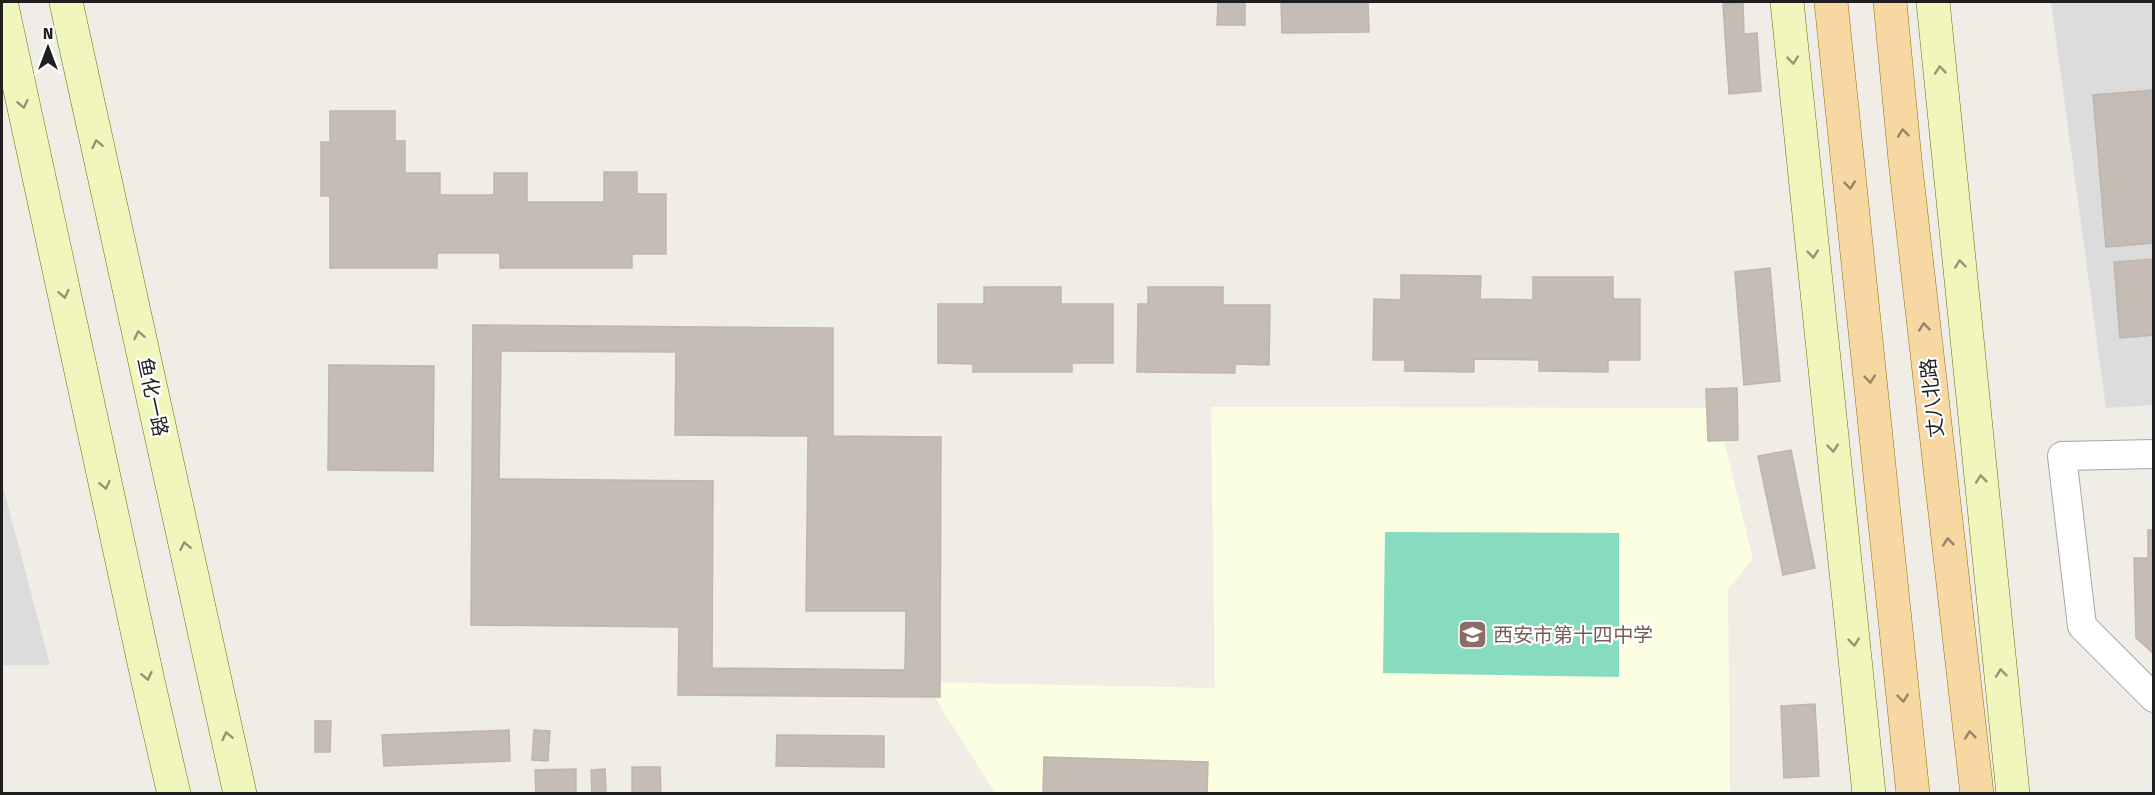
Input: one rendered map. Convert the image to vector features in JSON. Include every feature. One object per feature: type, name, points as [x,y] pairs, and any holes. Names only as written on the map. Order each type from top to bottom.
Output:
[{"type":"main road","name":"鱼化一路","points":[[66,2],[240,794]]},
{"type":"main road","points":[[1787,2],[1869,794]]},
{"type":"main road","points":[[1831,2],[1913,794]]},
{"type":"main road","name":"丈八北路","points":[[1890,2],[1905,160],[1977,794]]},
{"type":"main road","points":[[1933,2],[2013,794]]},
{"type":"main road","points":[[2,6],[174,794]]},
{"type":"street","points":[[2154,454],[2062,456],[2082,626],[2154,698]]},
{"type":"shaded area","points":[[2051,2],[2153,2],[2153,405],[2106,408]]},
{"type":"shaded area","name":"西安市第十四中学","points":[[1211,407],[1716,408],[1753,559],[1728,589],[1730,793],[995,793],[925,682],[1215,688]]},
{"type":"shaded area","points":[[2,483],[50,665],[2,665]]},
{"type":"green space","points":[[1385,532],[1619,533],[1619,677],[1383,673]]},
{"type":"building","points":[[1218,2],[1245,2],[1245,25],[1217,25]]},
{"type":"building","points":[[1281,2],[1368,2],[1369,32],[1282,33]]},
{"type":"building","points":[[1743,3],[1744,34],[1757,33],[1761,91],[1729,94],[1723,4]]},
{"type":"building","points":[[2154,90],[2154,243],[2106,247],[2093,95]]},
{"type":"building","points":[[330,111],[395,111],[395,141],[405,141],[405,173],[440,173],[440,195],[494,195],[494,173],[527,173],[527,202],[604,202],[604,172],[637,172],[637,194],[666,194],[666,254],[632,254],[632,268],[500,268],[500,253],[437,253],[437,268],[330,268],[330,196],[321,196],[321,142],[330,142]]},
{"type":"building","points":[[2154,259],[2154,335],[2120,338],[2114,262]]},
{"type":"building","points":[[1770,268],[1780,381],[1744,385],[1735,272]]},
{"type":"building","points":[[1401,275],[1481,276],[1480,299],[1533,300],[1533,277],[1613,277],[1613,299],[1640,299],[1640,360],[1608,360],[1608,372],[1539,371],[1539,360],[1474,359],[1474,372],[1405,371],[1405,360],[1373,360],[1374,299],[1401,300]]},
{"type":"building","points":[[984,287],[1061,287],[1061,304],[1113,304],[1113,363],[1072,363],[1072,372],[973,372],[973,364],[938,363],[938,304],[984,304]]},
{"type":"building","points":[[1148,287],[1223,287],[1223,305],[1270,305],[1269,365],[1235,364],[1235,373],[1137,372],[1138,304],[1148,304]]},
{"type":"building","points":[[473,325],[833,328],[833,436],[941,437],[940,697],[678,695],[679,627],[471,625]],"holes":[[[501,351],[676,352],[675,435],[808,436],[806,611],[906,611],[905,670],[712,668],[713,481],[499,479]]]},
{"type":"building","points":[[329,365],[434,366],[433,471],[328,470]]},
{"type":"building","points":[[1737,388],[1738,440],[1708,441],[1706,389]]},
{"type":"building","points":[[1791,450],[1815,568],[1783,575],[1758,456]]},
{"type":"building","points":[[2148,530],[2154,530],[2154,654],[2136,638],[2134,558],[2148,558]]},
{"type":"building","points":[[1815,704],[1819,776],[1784,778],[1781,706]]},
{"type":"building","points":[[315,721],[331,721],[330,752],[315,752]]},
{"type":"building","points":[[509,730],[510,761],[384,766],[382,735]]},
{"type":"building","points":[[534,730],[550,731],[548,761],[532,760]]},
{"type":"building","points":[[777,735],[884,736],[884,767],[776,766]]},
{"type":"building","points":[[1044,757],[1208,762],[1207,794],[1043,794]]},
{"type":"building","points":[[632,767],[660,767],[661,794],[632,794]]},
{"type":"building","points":[[576,769],[576,794],[536,794],[535,770]]},
{"type":"building","points":[[605,769],[606,794],[592,794],[591,770]]},
{"type":"place","name":"西安市第十四中学","points":[[1472,635]]}]
